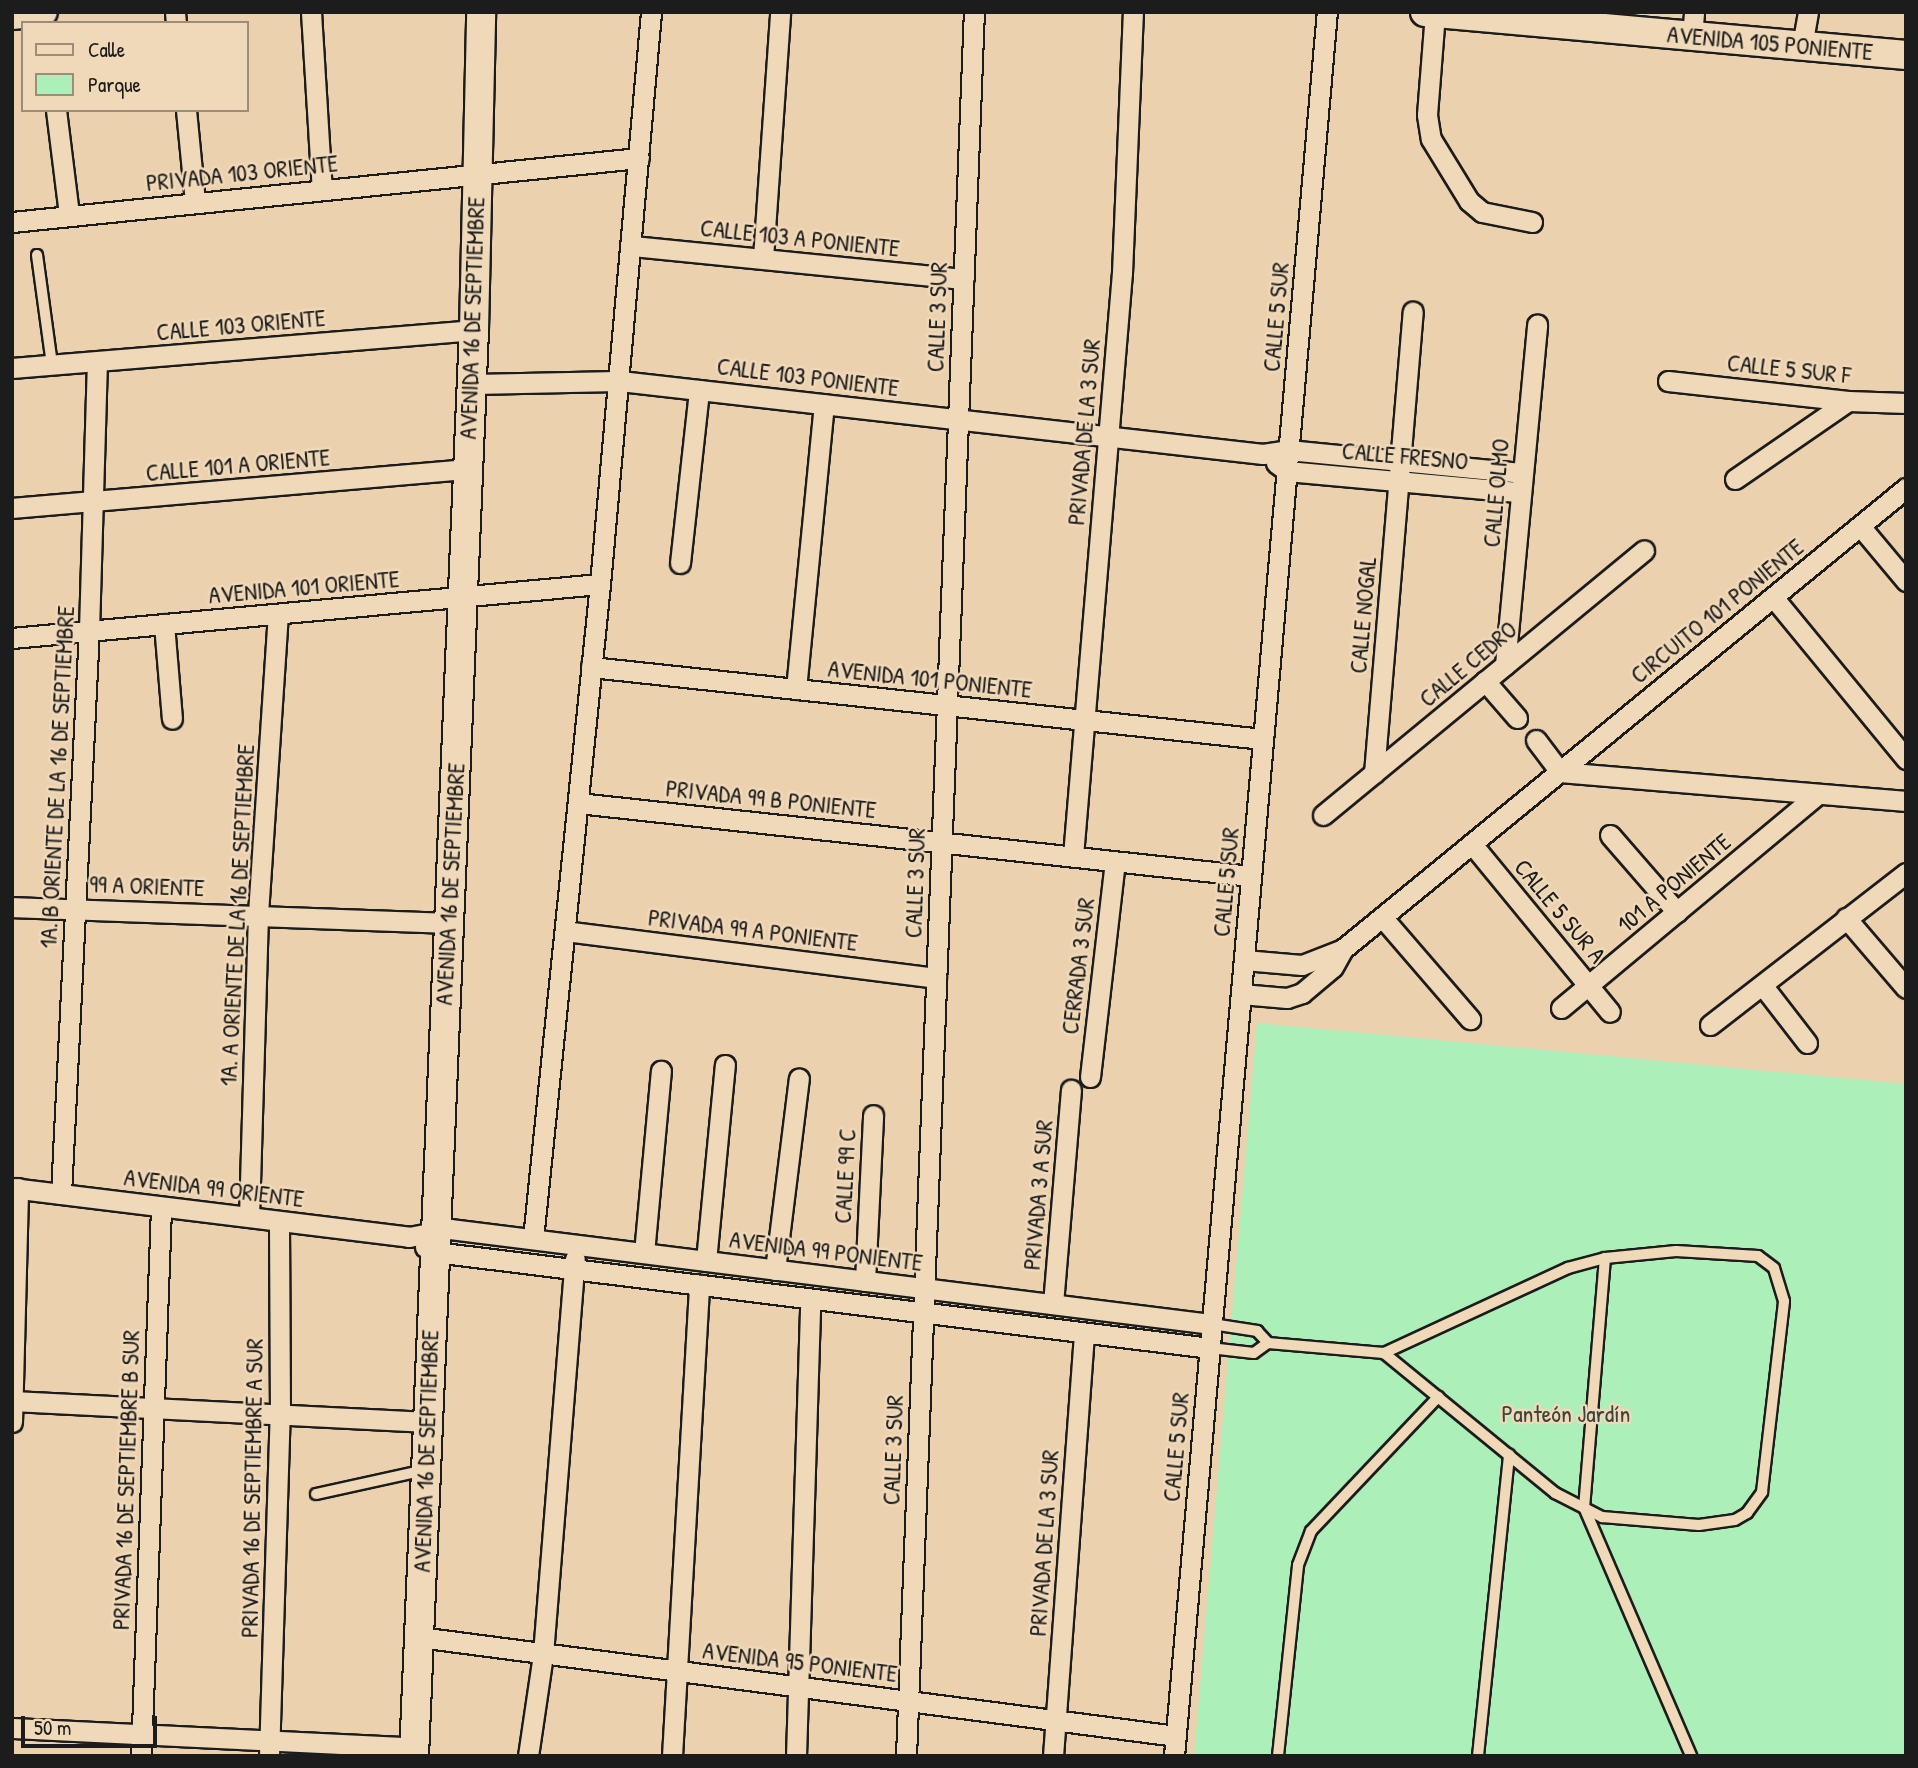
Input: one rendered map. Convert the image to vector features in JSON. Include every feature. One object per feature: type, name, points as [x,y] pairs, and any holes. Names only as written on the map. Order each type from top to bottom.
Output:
[{"type":"main road","points":[[12,15],[44,12]]},
{"type":"main road","name":"AVENIDA 16 DE SEPTIEMBRE","points":[[414,1752],[428,1422],[426,1241],[448,923],[463,597],[474,330],[481,12]]},
{"type":"main road","name":"AVENIDA 105 PONIENTE","points":[[1442,13],[1693,24],[1802,46],[1906,55]]},
{"type":"street","points":[[311,12],[322,190]]},
{"type":"street","points":[[533,1239],[620,381],[651,12]]},
{"type":"street","points":[[763,258],[779,12]]},
{"type":"street","name":"CALLE 3 SUR","points":[[906,1756],[974,12]]},
{"type":"street","name":"PRIVADA DE LA 3 SUR","points":[[1073,856],[1122,273],[1133,12]]},
{"type":"street","name":"CALLE 5 SUR","points":[[1174,1756],[1327,12]]},
{"type":"street","points":[[1802,46],[1808,12]]},
{"type":"street","points":[[1442,13],[1427,115],[1431,139],[1469,201],[1482,212],[1532,222]]},
{"type":"street","points":[[56,112],[69,215]]},
{"type":"street","points":[[186,112],[195,202]]},
{"type":"street","points":[[476,172],[639,158]]},
{"type":"street","name":"PRIVADA 103 ORIENTE","points":[[12,222],[476,172]]},
{"type":"street","name":"CALLE 103 A PONIENTE","points":[[632,246],[963,279]]},
{"type":"street","name":"CALLE NOGAL","points":[[1374,774],[1413,312]]},
{"type":"street","name":"CALLE OLMO","points":[[1505,665],[1520,482],[1538,325]]},
{"type":"street","name":"CALLE 103 ORIENTE","points":[[12,368],[474,330]]},
{"type":"street","name":"1A. B ORIENTE DE LA 16 DE SEPTIEMBRE","points":[[61,1194],[89,631],[97,362]]},
{"type":"street","name":"CALLE 103 PONIENTE","points":[[471,384],[620,381],[1263,454],[1288,450]]},
{"type":"street","name":"CALLE 5 SUR F","points":[[1668,381],[1848,401],[1906,403]]},
{"type":"street","points":[[680,563],[699,390]]},
{"type":"street","points":[[1735,479],[1848,401]]},
{"type":"street","points":[[796,689],[824,404]]},
{"type":"street","name":"CALLE FRESNO","points":[[1288,450],[1399,471]]},
{"type":"street","name":"CALLE 103 PONIENTE","points":[[1263,454],[1287,471]]},
{"type":"street","name":"CALLE 101 A ORIENTE","points":[[12,508],[467,469]]},
{"type":"street","name":"CALLE FRESNO","points":[[1287,471],[1399,471],[1520,482]]},
{"type":"street","name":"CIRCUITO 101 PONIENTE","points":[[1244,960],[1302,965],[1343,949],[1906,488]]},
{"type":"street","points":[[1860,526],[1906,581]]},
{"type":"street","name":"CALLE CEDRO","points":[[1323,815],[1644,550]]},
{"type":"street","name":"AVENIDA 101 ORIENTE","points":[[12,638],[278,616],[600,584]]},
{"type":"street","points":[[1773,597],[1906,759]]},
{"type":"street","name":"1A. A ORIENTE DE LA 16 DE SEPTIEMBRE","points":[[249,1217],[258,914],[278,616]]},
{"type":"street","points":[[164,624],[172,719]]},
{"type":"street","name":"AVENIDA 101 PONIENTE","points":[[591,667],[1263,740]]},
{"type":"street","points":[[1485,681],[1517,718]]},
{"type":"street","points":[[1536,740],[1560,772],[1906,801]]},
{"type":"street","name":"101 A PONIENTE","points":[[1561,1008],[1817,795]]},
{"type":"street","name":"PRIVADA 99 B PONIENTE","points":[[578,803],[1251,876]]},
{"type":"street","points":[[1610,835],[1677,912]]},
{"type":"street","name":"CALLE 5 SUR A","points":[[1472,844],[1590,984],[1610,1012]]},
{"type":"street","name":"CERRADA 3 SUR","points":[[1090,1077],[1115,861]]},
{"type":"street","points":[[1710,1026],[1906,873]]},
{"type":"street","name":"99 A ORIENTE","points":[[12,906],[448,923]]},
{"type":"street","points":[[1382,917],[1470,1020]]},
{"type":"street","points":[[1846,918],[1906,988]]},
{"type":"street","name":"PRIVADA 99 A PONIENTE","points":[[565,931],[936,978]]},
{"type":"street","name":"CIRCUITO 101 PONIENTE","points":[[1241,994],[1287,998],[1302,993],[1333,967],[1343,949]]},
{"type":"street","points":[[1763,986],[1807,1043]]},
{"type":"street","points":[[706,1261],[725,1065]]},
{"type":"street","points":[[644,1253],[661,1071]]},
{"type":"street","points":[[775,1270],[799,1078]]},
{"type":"street","name":"PRIVADA 3 A SUR","points":[[1053,1304],[1071,1090]]},
{"type":"street","name":"CALLE 99 C","points":[[865,1281],[873,1115]]},
{"type":"street","points":[[12,1422],[15,1188]]},
{"type":"street","name":"AVENIDA 99 ORIENTE","points":[[15,1188],[426,1241]]},
{"type":"street","name":"PRIVADA 16 DE SEPTIEMBRE B SUR","points":[[142,1746],[161,1206]]},
{"type":"street","name":"PRIVADA 16 DE SEPTIEMBRE A SUR","points":[[270,1749],[280,1415],[279,1221]]},
{"type":"street","name":"AVENIDA 99 PONIENTE","points":[[426,1241],[450,1229],[1212,1324]]},
{"type":"street","name":"AVENIDA 99 PONIENTE","points":[[426,1241],[574,1270],[1210,1348]]},
{"type":"street","points":[[528,1756],[543,1654],[576,1245]]},
{"type":"street","points":[[672,1756],[699,1285]]},
{"type":"street","points":[[796,1756],[810,1299]]},
{"type":"street","name":"PRIVADA DE LA 3 SUR","points":[[1053,1756],[1084,1333]]},
{"type":"street","points":[[13,1401],[428,1422]]},
{"type":"street","name":"AVENIDA 95 PONIENTE","points":[[419,1637],[1175,1736]]},
{"type":"street","points":[[12,1728],[142,1746],[414,1752]]},
{"type":"lane","points":[[37,255],[52,365]]},
{"type":"lane","points":[[1210,1348],[1254,1353],[1268,1343],[1384,1353],[1568,1268],[1605,1258],[1676,1251],[1758,1255],[1774,1268],[1784,1301],[1762,1493],[1747,1513],[1735,1520],[1699,1525],[1602,1517],[1555,1493],[1384,1353]]},
{"type":"lane","points":[[1605,1258],[1584,1507],[1690,1756]]},
{"type":"lane","points":[[1212,1324],[1257,1331],[1268,1343]]},
{"type":"lane","points":[[1278,1756],[1298,1565],[1311,1531],[1438,1397]]},
{"type":"lane","points":[[1478,1756],[1509,1455]]},
{"type":"lane","points":[[316,1494],[393,1474],[426,1469]]},
{"type":"green space","name":"Panteón Jardín","points":[[1257,1023],[1906,1084],[1906,1756],[1194,1756]]}]
